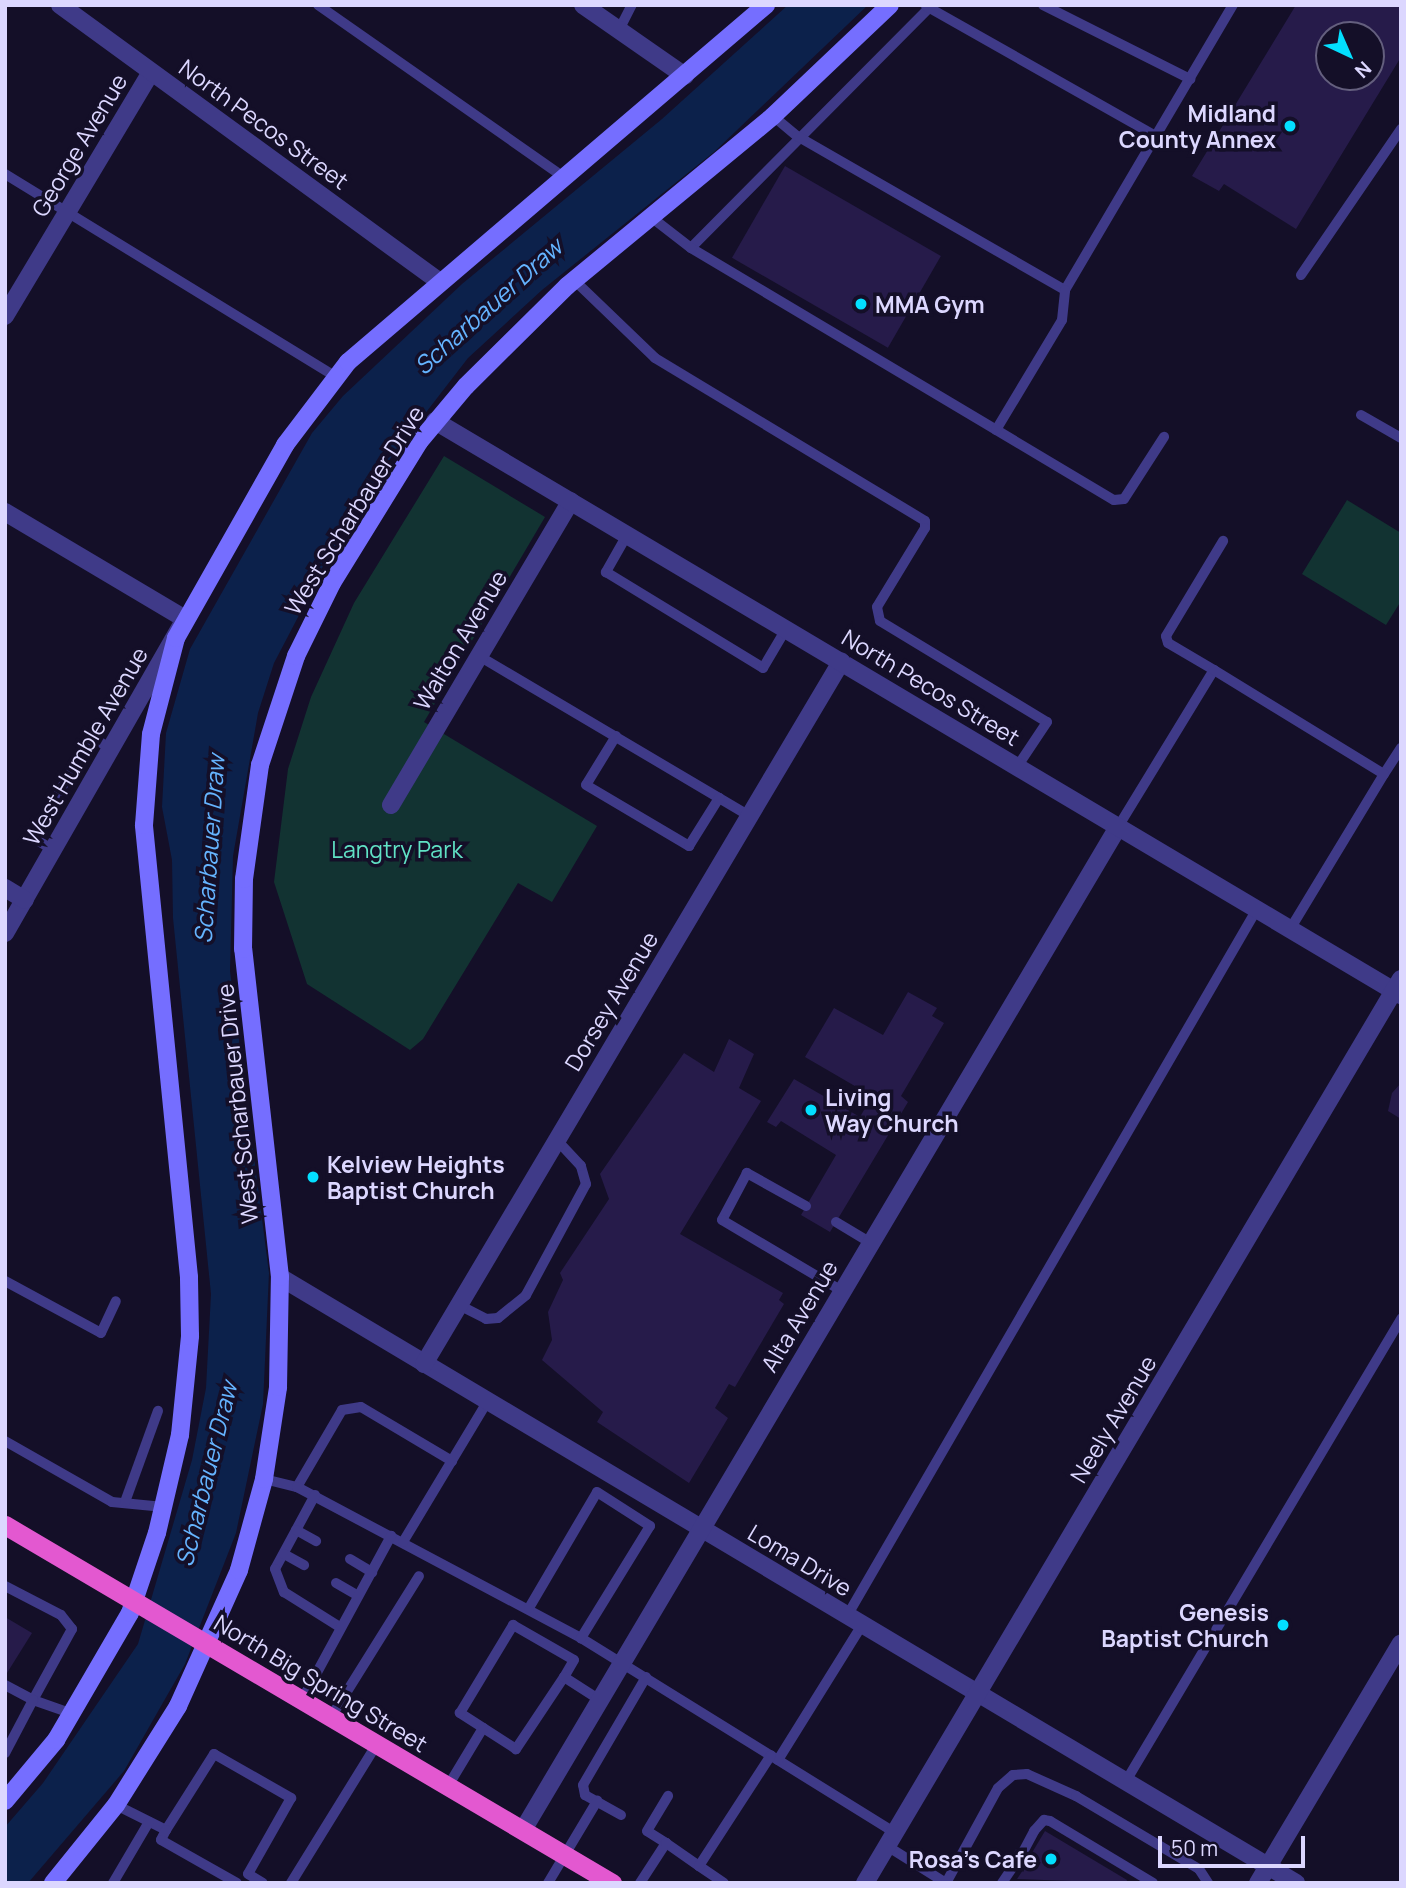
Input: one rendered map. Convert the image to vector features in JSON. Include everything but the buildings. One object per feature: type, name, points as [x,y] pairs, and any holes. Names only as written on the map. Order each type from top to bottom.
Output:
[{"type":"highway","name":"North Big Spring Street","points":[[5,1525],[612,1883]]},
{"type":"main road","points":[[5,1801],[73,1714],[134,1601],[164,1507],[186,1392],[189,1277],[146,851],[145,791],[158,701],[185,620],[285,446],[336,377],[383,328],[766,5]]},
{"type":"main road","name":"West Scharbauer Drive","points":[[53,1883],[116,1805],[178,1706],[209,1645],[239,1570],[264,1479],[278,1387],[281,1277],[243,949],[244,879],[252,811],[273,720],[307,633],[332,583],[435,421],[514,335],[574,280],[773,116],[890,5]]},
{"type":"street","name":"North Pecos Street","points":[[60,5],[439,281]]},
{"type":"street","points":[[583,5],[685,76]]},
{"type":"street","name":"George Avenue","points":[[5,316],[151,72]]},
{"type":"street","name":"North Pecos Street","points":[[435,421],[1290,929],[1398,988]]},
{"type":"street","name":"Walton Avenue","points":[[391,805],[570,501]]},
{"type":"street","points":[[5,512],[185,620]]},
{"type":"street","name":"West Humble Avenue","points":[[5,933],[185,620]]},
{"type":"street","name":"Dorsey Avenue","points":[[424,1364],[841,662]]},
{"type":"street","name":"Alta Avenue","points":[[523,1830],[1118,827]]},
{"type":"street","points":[[5,888],[25,900]]},
{"type":"street","name":"Neely Avenue","points":[[865,1883],[1398,988]]},
{"type":"street","name":"Loma Drive","points":[[281,1277],[1296,1883]]},
{"type":"street","points":[[1258,1883],[1401,1643]]},
{"type":"lane","points":[[318,5],[564,177]]},
{"type":"lane","points":[[619,30],[632,5]]},
{"type":"lane","points":[[1043,5],[1190,79]]},
{"type":"lane","points":[[996,430],[1062,320],[1065,290],[1233,5]]},
{"type":"lane","points":[[691,248],[797,136],[929,6],[1156,136]]},
{"type":"lane","points":[[773,116],[797,136],[1065,290]]},
{"type":"lane","points":[[1301,275],[1401,130]]},
{"type":"lane","points":[[5,174],[336,377]]},
{"type":"lane","points":[[651,217],[691,248],[1114,500],[1125,499],[1164,437]]},
{"type":"lane","points":[[574,280],[655,358],[925,521],[925,528],[877,607],[880,621],[1047,722],[1017,767]]},
{"type":"lane","points":[[1361,415],[1401,438]]},
{"type":"lane","points":[[627,534],[606,572],[763,668],[786,629]]},
{"type":"lane","points":[[1223,541],[1166,636],[1168,643],[1384,774]]},
{"type":"lane","points":[[479,656],[750,816]]},
{"type":"lane","points":[[1118,827],[1214,670]]},
{"type":"lane","points":[[616,736],[586,785],[690,846],[719,798]]},
{"type":"lane","points":[[53,850],[32,837],[92,737],[111,749]]},
{"type":"lane","points":[[1290,929],[1401,748]]},
{"type":"lane","points":[[67,779],[88,790]]},
{"type":"lane","points":[[699,1866],[775,1757],[855,1621],[1258,909]]},
{"type":"lane","points":[[459,1305],[486,1319],[498,1318],[526,1295],[586,1184],[581,1166],[557,1140]]},
{"type":"lane","points":[[806,1206],[747,1173],[722,1220],[842,1291]]},
{"type":"lane","points":[[836,1222],[871,1243]]},
{"type":"lane","points":[[5,1281],[101,1334],[116,1301]]},
{"type":"lane","points":[[1125,1782],[1401,1319]]},
{"type":"lane","points":[[403,1542],[487,1402]]},
{"type":"lane","points":[[297,1488],[342,1410],[360,1407],[452,1461]]},
{"type":"lane","points":[[125,1502],[158,1410]]},
{"type":"lane","points":[[5,1456],[9,1443],[111,1502],[164,1507]]},
{"type":"lane","points":[[264,1479],[315,1495],[529,1608],[622,1662],[775,1757],[946,1883],[998,1788],[1013,1775],[1027,1774],[1076,1796],[1199,1869],[1208,1883]]},
{"type":"lane","points":[[529,1608],[597,1492],[650,1526],[581,1638]]},
{"type":"lane","points":[[315,1495],[275,1569],[284,1592],[338,1626]]},
{"type":"lane","points":[[296,1530],[316,1541]]},
{"type":"lane","points":[[302,1700],[338,1626],[391,1536]]},
{"type":"lane","points":[[284,1554],[303,1565]]},
{"type":"lane","points":[[350,1559],[372,1572]]},
{"type":"lane","points":[[331,1717],[419,1576]]},
{"type":"lane","points":[[336,1583],[357,1595]]},
{"type":"lane","points":[[5,1586],[61,1615],[72,1629],[6,1751]]},
{"type":"lane","points":[[513,1625],[574,1660],[564,1677],[516,1749],[460,1713],[513,1625]]},
{"type":"lane","points":[[564,1677],[600,1700]]},
{"type":"lane","points":[[621,1815],[585,1795],[583,1785],[646,1677]]},
{"type":"lane","points":[[5,1685],[33,1700],[73,1714]]},
{"type":"lane","points":[[448,1786],[483,1728]]},
{"type":"lane","points":[[291,1883],[377,1744]]},
{"type":"lane","points":[[237,1883],[161,1840],[214,1754],[291,1798],[245,1878],[263,1883]]},
{"type":"lane","points":[[668,1796],[647,1831],[724,1883]]},
{"type":"lane","points":[[548,1883],[597,1801]]},
{"type":"lane","points":[[116,1805],[166,1830]]},
{"type":"lane","points":[[1023,1852],[1034,1831],[1044,1821],[1051,1821],[1153,1883]]},
{"type":"lane","points":[[113,1883],[149,1822]]},
{"type":"lane","points":[[639,1883],[666,1843]]},
{"type":"lane","points":[[1002,1883],[1014,1865]]},
{"type":"green space","name":"Langtry Park","points":[[444,456],[545,517],[424,722],[597,826],[552,902],[518,883],[423,1039],[410,1050],[307,984],[274,882],[288,769],[311,697],[354,603]]},
{"type":"green space","points":[[1347,500],[1401,533],[1401,601],[1386,625],[1302,574]]},
{"type":"water","name":"Scharbauer Draw","points":[[788,5],[868,5],[714,152],[542,290],[468,358],[390,459],[342,533],[274,663],[258,713],[233,856],[230,971],[269,1273],[263,1404],[236,1533],[185,1664],[124,1771],[28,1883],[5,1883],[5,1827],[43,1783],[138,1644],[192,1460],[206,1388],[211,1294],[173,918],[172,860],[162,807],[166,733],[190,649],[312,433],[343,396],[462,284],[662,119]]},
{"type":"place","name":"Midland County Annex","points":[[1290,126]]},
{"type":"place","name":"MMA Gym","points":[[861,304]]},
{"type":"place","name":"Living Way Church","points":[[811,1110]]},
{"type":"place","name":"Kelview Heights Baptist Church","points":[[313,1177]]},
{"type":"place","name":"Genesis Baptist Church","points":[[1283,1625]]},
{"type":"place","name":"Rosa's Cafe","points":[[1051,1859]]}]
